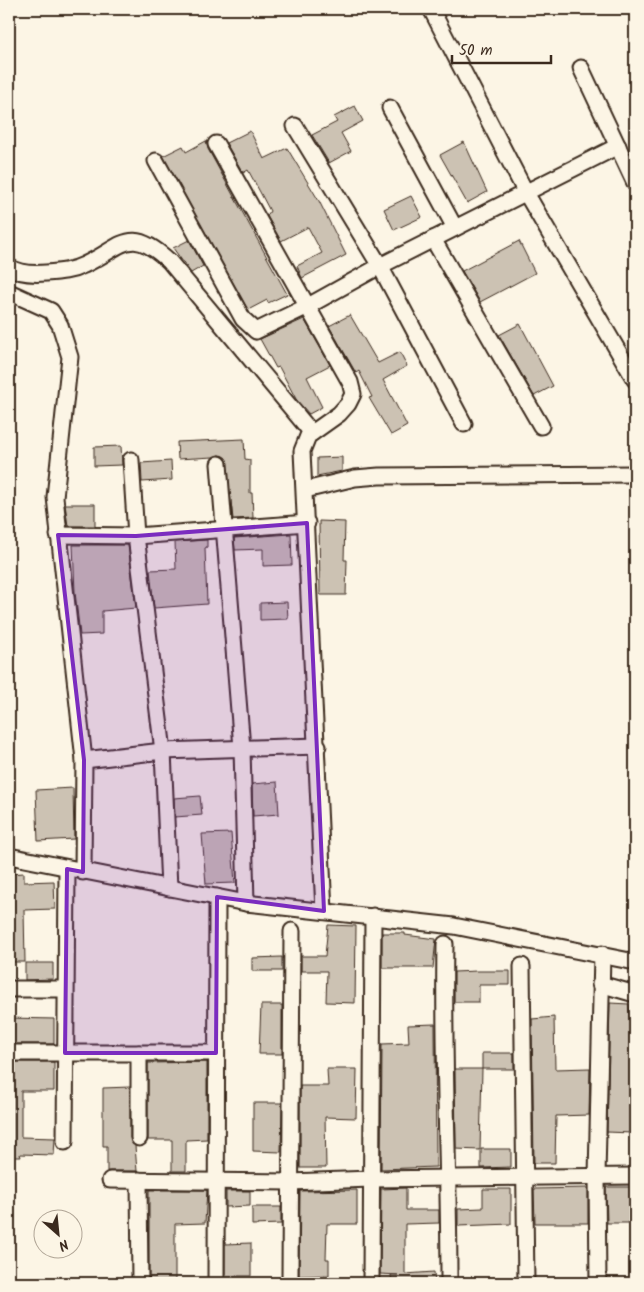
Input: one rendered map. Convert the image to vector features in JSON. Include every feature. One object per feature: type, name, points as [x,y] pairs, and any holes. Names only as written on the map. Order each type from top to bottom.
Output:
[{"type":"street","points":[[431,9],[523,188],[635,380]]},
{"type":"street","points":[[581,68],[635,183]]},
{"type":"street","points":[[390,108],[453,224]]},
{"type":"street","points":[[295,126],[378,262],[464,424]]},
{"type":"street","points":[[216,144],[350,382],[353,394],[348,404],[339,414],[308,436],[302,451],[318,746],[324,911]]},
{"type":"street","points":[[156,161],[237,308],[256,331],[378,262],[523,188],[618,146]]},
{"type":"street","points":[[378,262],[433,239],[453,224]]},
{"type":"street","points":[[433,239],[541,426]]},
{"type":"street","points":[[9,267],[33,274],[69,271],[86,265],[122,243],[142,242],[154,246],[169,261],[312,433]]},
{"type":"street","points":[[9,292],[51,311],[60,325],[68,350],[70,371],[55,497],[84,760],[83,872]]},
{"type":"street","points":[[131,460],[136,536],[163,751],[169,888]]},
{"type":"street","points":[[219,464],[242,748],[246,903]]},
{"type":"street","points":[[305,490],[355,478],[379,476],[635,474]]},
{"type":"street","points":[[58,535],[136,536],[306,523]]},
{"type":"street","points":[[84,760],[163,751],[318,746]]},
{"type":"street","points":[[9,856],[246,903],[454,926],[635,962]]},
{"type":"street","points":[[65,1142],[67,869]]},
{"type":"street","points":[[216,1283],[217,897]]},
{"type":"street","points":[[371,1283],[373,916]]},
{"type":"street","points":[[290,1278],[292,931]]},
{"type":"street","points":[[444,944],[445,1078],[449,1179],[448,1283]]},
{"type":"street","points":[[598,1283],[597,1176],[602,954]]},
{"type":"street","points":[[522,966],[526,1283]]},
{"type":"street","points":[[600,984],[635,994]]},
{"type":"street","points":[[9,989],[65,989]]},
{"type":"street","points":[[9,1053],[216,1053]]},
{"type":"street","points":[[139,1053],[139,1138]]},
{"type":"street","points":[[110,1180],[290,1182],[371,1179],[635,1176]]},
{"type":"street","points":[[139,1180],[140,1283]]},
{"type":"highlighted area","points":[[307,523],[324,911],[217,897],[216,1053],[65,1053],[67,869],[83,872],[84,760],[58,535],[136,536]]},
{"type":"building","points":[[355,106],[363,121],[341,133],[351,151],[329,163],[312,135],[337,122],[334,117]]},
{"type":"building","points":[[250,131],[264,159],[287,148],[319,201],[346,255],[302,278],[297,266],[322,253],[308,227],[281,241],[267,216],[270,211],[248,170],[243,173],[226,143]]},
{"type":"building","points":[[206,141],[208,149],[287,294],[268,303],[267,300],[248,310],[163,156],[183,146],[186,152]]},
{"type":"building","points":[[464,142],[487,192],[467,203],[440,155]]},
{"type":"building","points":[[411,196],[422,217],[394,230],[384,209]]},
{"type":"building","points":[[189,240],[203,266],[191,273],[173,248]]},
{"type":"building","points":[[519,241],[535,273],[480,302],[462,271]]},
{"type":"building","points":[[350,315],[378,363],[400,352],[407,366],[383,380],[407,426],[391,435],[369,398],[372,397],[359,371],[356,373],[329,326]]},
{"type":"building","points":[[304,319],[330,365],[307,377],[322,407],[309,414],[296,399],[279,367],[276,368],[260,339]]},
{"type":"building","points":[[520,324],[553,386],[534,396],[499,335]]},
{"type":"building","points":[[244,439],[245,459],[250,460],[250,493],[252,493],[253,518],[233,519],[226,458],[219,455],[178,459],[177,442]]},
{"type":"building","points":[[121,446],[122,465],[94,466],[94,447]]},
{"type":"building","points":[[342,457],[342,471],[317,476],[317,458]]},
{"type":"building","points":[[171,461],[172,480],[142,482],[141,463]]},
{"type":"building","points":[[65,504],[95,504],[95,526],[68,526]]},
{"type":"building","points":[[319,521],[345,522],[344,560],[347,560],[346,595],[320,595]]},
{"type":"building","points":[[291,534],[292,565],[263,566],[263,549],[235,550],[234,538]]},
{"type":"building","points":[[207,540],[207,547],[205,548],[207,604],[154,608],[150,570],[176,569],[175,542]]},
{"type":"building","points":[[73,545],[128,545],[136,608],[102,611],[102,634],[80,635],[75,592]]},
{"type":"building","points":[[287,602],[288,619],[260,620],[260,603]]},
{"type":"building","points":[[277,782],[279,814],[253,816],[252,784]]},
{"type":"building","points":[[73,788],[74,839],[38,841],[36,790]]},
{"type":"building","points":[[200,796],[202,815],[175,817],[174,798]]},
{"type":"building","points":[[231,833],[235,883],[206,884],[202,834]]},
{"type":"building","points":[[24,873],[24,882],[54,881],[55,909],[24,910],[25,962],[9,962],[9,874]]},
{"type":"building","points":[[328,925],[356,926],[355,1003],[326,1002],[327,971],[301,971],[301,956],[325,956]]},
{"type":"building","points":[[382,933],[405,933],[405,935],[436,939],[433,968],[382,968]]},
{"type":"building","points":[[282,957],[282,971],[252,971],[252,958]]},
{"type":"building","points":[[25,963],[53,963],[53,979],[25,980]]},
{"type":"building","points":[[510,971],[510,985],[479,985],[479,1002],[454,1002],[454,972]]},
{"type":"building","points":[[610,1003],[629,1004],[632,1054],[632,1133],[607,1132]]},
{"type":"building","points":[[261,1005],[282,1005],[282,1054],[259,1054]]},
{"type":"building","points":[[554,1017],[555,1069],[590,1068],[589,1115],[556,1116],[555,1163],[534,1163],[532,1019]]},
{"type":"building","points":[[9,1018],[54,1019],[54,1044],[9,1044]]},
{"type":"building","points":[[435,1024],[436,1167],[381,1169],[382,1044],[409,1043],[408,1025]]},
{"type":"building","points":[[482,1053],[514,1053],[514,1069],[482,1069]]},
{"type":"building","points":[[9,1062],[54,1062],[54,1091],[21,1091],[21,1137],[55,1138],[54,1155],[20,1154],[21,1157],[9,1157]]},
{"type":"building","points":[[207,1062],[207,1139],[186,1140],[186,1171],[172,1171],[172,1140],[148,1140],[148,1063]]},
{"type":"building","points":[[327,1069],[357,1069],[356,1118],[325,1117],[326,1168],[300,1168],[300,1086],[328,1086]]},
{"type":"building","points":[[455,1069],[482,1069],[480,1150],[456,1149]]},
{"type":"building","points":[[130,1087],[130,1138],[135,1146],[137,1171],[107,1171],[107,1146],[103,1146],[103,1088]]},
{"type":"building","points":[[253,1103],[282,1103],[281,1152],[253,1151]]},
{"type":"building","points":[[481,1149],[511,1149],[511,1167],[481,1168]]},
{"type":"building","points":[[606,1187],[633,1187],[632,1223],[607,1223]]},
{"type":"building","points":[[406,1188],[406,1210],[439,1210],[439,1223],[405,1224],[405,1274],[434,1272],[435,1283],[392,1283],[391,1275],[398,1275],[380,1274],[381,1189]]},
{"type":"building","points":[[588,1188],[588,1223],[535,1223],[534,1189]]},
{"type":"building","points":[[483,1189],[511,1189],[511,1224],[458,1226],[458,1209],[483,1208]]},
{"type":"building","points":[[149,1190],[207,1190],[205,1223],[175,1224],[175,1283],[149,1283]]},
{"type":"building","points":[[357,1190],[357,1224],[327,1224],[326,1259],[329,1259],[329,1275],[299,1276],[300,1191]]},
{"type":"building","points":[[226,1191],[250,1191],[250,1206],[226,1207]]},
{"type":"building","points":[[252,1207],[281,1207],[281,1224],[252,1225]]},
{"type":"building","points":[[251,1243],[251,1276],[225,1276],[225,1244]]}]
